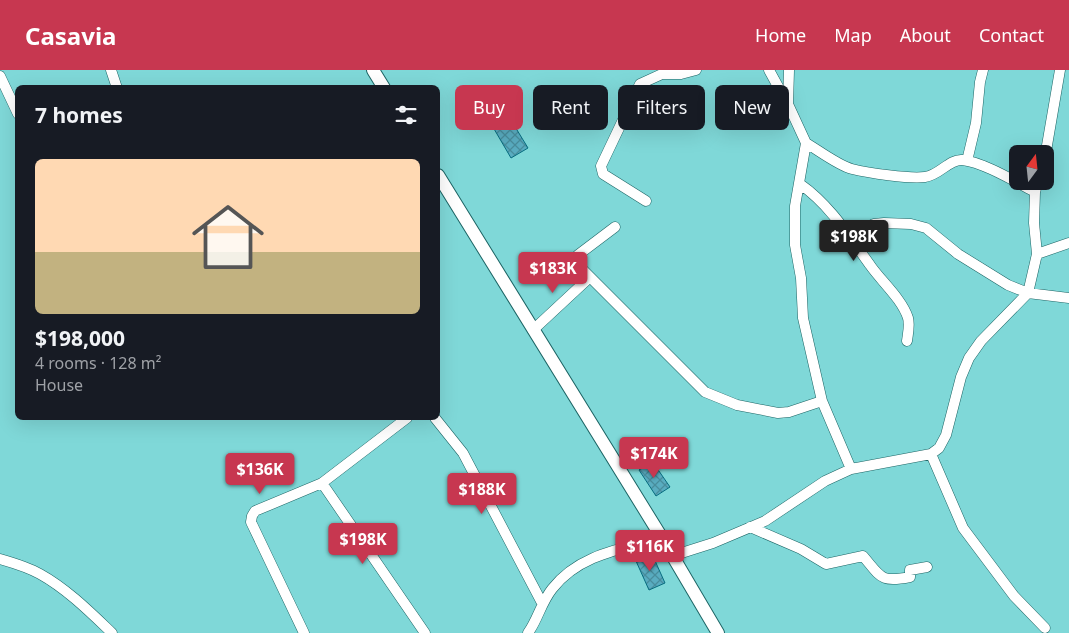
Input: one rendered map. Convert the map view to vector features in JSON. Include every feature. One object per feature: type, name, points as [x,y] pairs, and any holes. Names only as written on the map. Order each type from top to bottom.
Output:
[{"type":"main road","points":[[373,70],[382,85]]},
{"type":"main road","points":[[440,178],[662,538],[718,633]]},
{"type":"street","points":[[111,70],[116,85]]},
{"type":"street","points":[[646,201],[603,174],[601,166],[640,84],[662,74],[682,74],[696,70]]},
{"type":"street","points":[[769,70],[777,85]]},
{"type":"street","points":[[789,70],[789,85]]},
{"type":"street","points":[[967,161],[976,123],[983,70]]},
{"type":"street","points":[[1047,145],[1060,70]]},
{"type":"street","points":[[0,76],[3,90],[15,109]]},
{"type":"street","points":[[789,106],[806,143],[796,206],[795,245],[801,278],[803,318],[822,401],[851,469]]},
{"type":"street","points":[[672,556],[714,543],[765,521],[825,481],[851,469],[931,454],[938,448],[946,435],[961,377],[969,358],[981,341],[1028,293],[1037,254],[1034,224],[1035,192],[997,172],[967,161],[954,161],[938,173],[925,177],[905,177],[851,169],[806,143]]},
{"type":"street","points":[[800,184],[813,193],[851,236],[870,265],[892,292],[905,312],[908,324],[907,341]]},
{"type":"street","points":[[851,236],[874,224],[911,224],[926,228],[958,254],[1008,285],[1028,293],[1069,298]]},
{"type":"street","points":[[615,227],[576,257],[577,264],[705,392],[737,405],[778,413],[789,412],[822,401]]},
{"type":"street","points":[[1037,254],[1069,243]]},
{"type":"street","points":[[533,330],[590,277]]},
{"type":"street","points":[[304,633],[251,522],[252,516],[255,511],[322,483],[404,420]]},
{"type":"street","points":[[437,420],[463,453],[542,603]]},
{"type":"street","points":[[931,454],[963,528],[1014,596],[1045,628]]},
{"type":"street","points":[[322,483],[425,633]]},
{"type":"street","points":[[750,528],[801,549],[826,564],[863,556],[881,577],[892,580],[910,576],[910,570],[927,567]]},
{"type":"street","points":[[528,633],[536,622],[542,603],[553,588],[575,566],[588,559],[662,538]]},
{"type":"street","points":[[0,559],[41,574],[84,607],[112,633]]},
{"type":"building","points":[[495,130],[517,130],[528,148],[511,158]]},
{"type":"building","points":[[652,461],[670,487],[656,496],[639,470]]},
{"type":"building","points":[[652,554],[665,583],[649,590],[636,561]]}]
